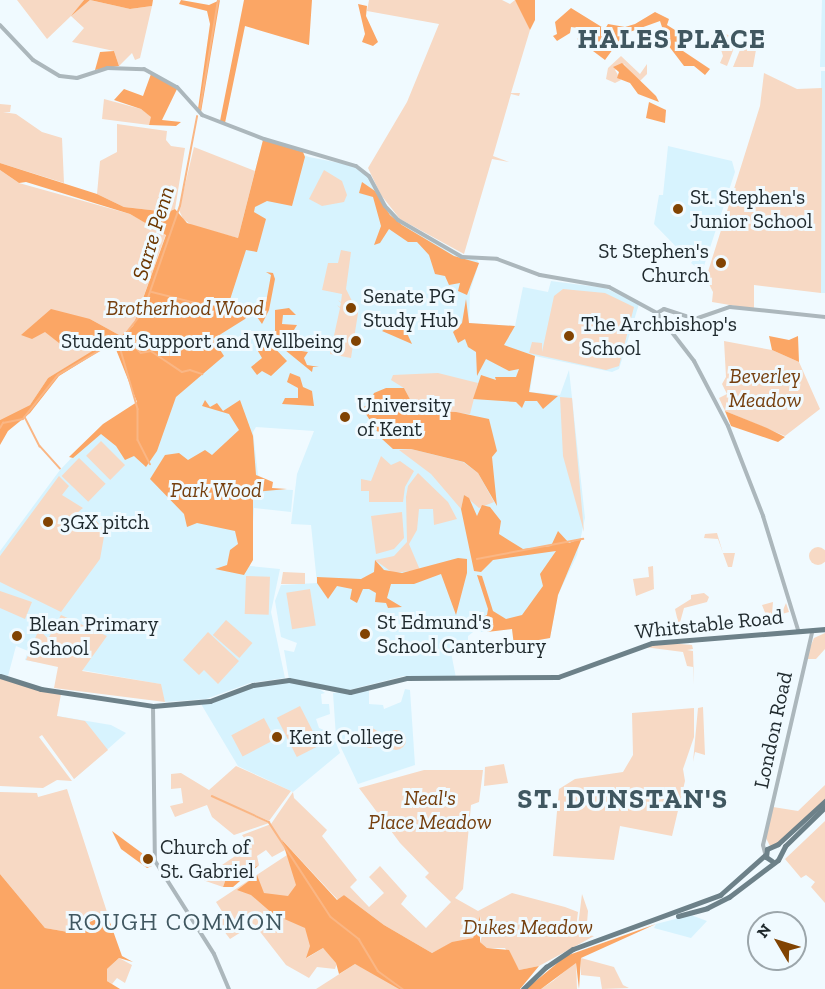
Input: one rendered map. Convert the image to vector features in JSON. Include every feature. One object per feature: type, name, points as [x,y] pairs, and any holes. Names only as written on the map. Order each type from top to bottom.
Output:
[{"type":"main road","points":[[812,632],[825,629]]},
{"type":"main road","name":"Whitstable Road","points":[[153,706],[210,700],[254,685],[289,680],[330,690],[352,692],[411,678],[543,678],[572,674],[617,653],[652,643],[732,639],[798,630],[812,632]]},
{"type":"main road","points":[[0,675],[41,689],[153,706]]},
{"type":"main road","points":[[668,917],[720,895],[772,846],[825,801]]},
{"type":"main road","points":[[523,989],[546,966],[573,949],[718,903],[772,861],[825,807]]},
{"type":"main road","points":[[772,846],[780,852]]},
{"type":"main road","points":[[765,854],[772,861]]},
{"type":"street","points":[[0,25],[33,60],[60,76],[77,78],[107,68],[134,67],[174,84],[195,110],[219,122],[362,169],[398,220],[456,254],[497,260],[547,277],[609,287],[657,313],[704,378],[763,516],[798,630]]},
{"type":"street","points":[[657,313],[664,309],[695,319],[722,308],[825,317]]},
{"type":"street","name":"London Road","points":[[765,854],[766,836],[812,632]]},
{"type":"street","points":[[153,706],[155,861],[214,954],[229,989]]},
{"type":"street","points":[[766,836],[772,846]]},
{"type":"shaded area","points":[[822,0],[825,0],[825,67],[820,67]]},
{"type":"shaded area","points":[[821,71],[825,71],[825,293],[821,293]]},
{"type":"shaded area","name":"University of Kent","points":[[263,140],[309,157],[355,166],[365,173],[397,221],[454,255],[477,260],[479,263],[470,291],[469,323],[515,326],[523,287],[548,292],[551,281],[605,288],[639,304],[619,369],[612,372],[535,356],[530,392],[560,395],[569,370],[585,518],[577,555],[558,595],[550,638],[533,641],[533,652],[515,654],[512,629],[481,632],[477,629],[468,636],[468,647],[451,652],[456,678],[404,676],[349,690],[289,679],[284,650],[294,652],[297,643],[281,637],[275,601],[281,585],[317,583],[311,525],[291,524],[297,474],[314,431],[256,427],[253,432],[258,475],[273,489],[293,490],[291,512],[254,508],[250,566],[280,569],[271,612],[285,678],[250,683],[206,699],[165,702],[160,684],[25,660],[28,651],[16,646],[8,676],[0,674],[0,551],[60,470],[103,425],[137,404],[238,238]]},
{"type":"shaded area","name":"St. Stephen's Junior School","points":[[668,146],[732,161],[735,172],[702,272],[691,263],[694,259],[688,259],[654,224],[659,195],[663,195]]},
{"type":"shaded area","name":"Kent College","points":[[289,682],[316,687],[325,693],[321,694],[322,704],[329,704],[330,714],[316,719],[319,728],[332,733],[340,753],[293,792],[238,766],[201,704],[261,685]]},
{"type":"shaded area","points":[[405,689],[410,690],[415,765],[358,784],[336,737],[333,693],[369,690],[369,704],[383,705],[384,709],[401,702]]},
{"type":"shaded area","points":[[57,716],[111,725],[126,733],[74,779]]},
{"type":"shaded area","points":[[691,915],[707,921],[691,938],[654,928],[656,924]]},
{"type":"green space","points":[[17,0],[84,0],[74,13],[90,0],[130,9],[152,6],[140,58],[135,60],[132,53],[119,66],[114,51],[72,42],[84,28],[71,16],[47,39]]},
{"type":"green space","points":[[84,0],[90,0],[71,16]]},
{"type":"green space","points":[[90,0],[153,0],[152,6],[130,9]]},
{"type":"green space","points":[[181,0],[209,5],[220,0],[201,112],[198,109],[210,24],[207,11],[179,4]]},
{"type":"green space","points":[[244,0],[312,0],[309,45],[245,26],[225,123],[220,121]]},
{"type":"green space","points":[[369,0],[502,0],[510,4],[515,0],[526,16],[530,30],[511,93],[520,93],[519,96],[511,94],[493,156],[509,162],[492,159],[464,254],[400,219],[381,195],[368,168],[407,102],[439,24],[367,11]]},
{"type":"green space","points":[[515,0],[535,0],[535,20],[530,30]]},
{"type":"green space","points":[[358,4],[367,6],[366,16],[378,42],[373,46],[362,42],[365,34]]},
{"type":"green space","points":[[571,8],[605,29],[608,24],[625,27],[635,24],[655,12],[669,19],[667,25],[683,35],[680,49],[710,69],[705,75],[694,66],[684,66],[668,45],[660,21],[624,34],[605,60],[577,39],[581,35],[579,28],[571,27],[570,33],[557,41],[553,36],[557,34],[555,22]]},
{"type":"green space","points":[[722,32],[730,36],[727,45],[734,48],[727,66],[720,63],[723,56],[717,37]]},
{"type":"green space","points":[[740,43],[757,44],[753,67],[733,67],[740,50],[744,51]]},
{"type":"green space","points":[[114,51],[119,66],[95,70],[100,52]]},
{"type":"green space","points":[[621,56],[640,74],[647,64],[647,74],[639,82],[624,64],[615,70],[621,80],[615,83],[606,79],[608,68]]},
{"type":"green space","points":[[622,63],[656,96],[659,102],[638,94],[630,83],[617,78],[619,72],[613,67]]},
{"type":"green space","points":[[764,73],[797,89],[822,88],[821,293],[754,285],[754,309],[712,302],[713,292],[706,278],[760,106]]},
{"type":"green space","points":[[151,74],[177,89],[162,120],[181,122],[176,126],[149,125],[151,117],[141,109],[114,100],[124,89],[143,96]]},
{"type":"green space","points":[[104,99],[141,109],[152,117],[149,125],[102,119]]},
{"type":"green space","points":[[649,102],[666,110],[665,123],[646,118]]},
{"type":"green space","points":[[0,104],[11,105],[10,112],[3,112],[16,114],[42,132],[62,138],[64,183],[0,163]]},
{"type":"green space","points":[[117,124],[167,131],[166,140],[171,146],[185,148],[175,209],[168,212],[124,207],[97,194],[100,161],[117,152]]},
{"type":"green space","name":"Brotherhood Wood","points":[[263,140],[303,152],[305,157],[292,206],[267,201],[255,207],[254,212],[266,219],[257,252],[246,250],[227,309],[234,312],[265,308],[271,275],[266,272],[273,273],[275,279],[269,310],[262,324],[252,310],[245,319],[213,339],[224,356],[176,397],[157,451],[146,467],[134,456],[125,460],[116,446],[101,434],[73,458],[69,457],[103,424],[137,402],[115,347],[109,345],[59,376],[30,413],[8,431],[0,445],[0,420],[30,405],[48,378],[107,342],[101,334],[64,347],[45,332],[32,339],[21,335],[51,309],[90,319],[121,336],[133,326],[166,235],[130,214],[26,182],[19,183],[0,170],[0,163],[97,194],[124,207],[168,212],[175,209],[187,223],[238,238]]},
{"type":"green space","points":[[194,147],[255,171],[238,238],[193,226],[183,219],[179,210]]},
{"type":"green space","points":[[0,170],[19,183],[130,214],[166,234],[133,326],[121,336],[90,319],[45,331],[64,347],[101,333],[107,343],[48,378],[30,405],[0,420]]},
{"type":"green space","points":[[324,170],[342,181],[347,195],[344,202],[322,206],[309,199]]},
{"type":"green space","points":[[362,182],[375,191],[390,215],[402,225],[454,256],[479,263],[467,295],[458,291],[460,283],[449,285],[445,276],[435,274],[429,255],[417,242],[408,242],[389,229],[380,243],[374,245],[381,226],[373,197],[359,193]]},
{"type":"green space","points":[[341,250],[351,252],[346,289],[358,313],[351,358],[330,354],[340,308],[337,305],[340,307],[341,303],[338,300],[341,302],[342,294],[322,290],[328,263],[338,263]]},
{"type":"green space","name":"The Archbishop's School","points":[[563,289],[605,293],[634,307],[619,366],[606,370],[529,353],[532,342],[542,343],[542,352],[554,296]]},
{"type":"green space","points":[[466,299],[469,323],[515,326],[504,345],[535,356],[529,392],[558,396],[543,409],[537,401],[525,401],[522,408],[516,402],[473,399],[481,375],[496,380],[495,377],[516,377],[519,369],[509,371],[486,359],[477,376],[476,352],[468,347],[465,339],[458,343],[453,332],[462,323]]},
{"type":"green space","points":[[289,308],[296,315],[283,315],[282,324],[297,325],[289,338],[289,349],[308,352],[304,358],[307,365],[319,367],[313,367],[312,372],[285,350],[275,332],[275,310]]},
{"type":"green space","points":[[388,327],[405,329],[412,344],[382,331]]},
{"type":"green space","points":[[769,336],[789,340],[798,336],[799,362],[772,350]]},
{"type":"green space","points":[[265,338],[287,361],[271,376],[262,371],[257,375],[251,367],[262,358],[255,346]]},
{"type":"green space","name":"Beverley Meadow","points":[[724,341],[772,350],[799,362],[820,409],[785,436],[725,411],[719,398],[727,394],[722,384],[726,377]]},
{"type":"green space","points":[[290,373],[300,377],[303,387],[312,391],[314,406],[282,404],[285,398],[298,398],[298,388],[287,382]]},
{"type":"green space","points":[[438,373],[478,383],[470,414],[424,411],[413,405],[404,388],[391,380],[393,375]]},
{"type":"green space","points":[[386,388],[404,388],[413,405],[424,411],[456,412],[489,419],[497,451],[492,457],[497,506],[478,473],[464,462],[411,449],[393,449],[382,439],[362,408],[369,404],[374,393]]},
{"type":"green space","points":[[560,397],[572,398],[584,532],[563,456]]},
{"type":"green space","name":"Park Wood","points":[[205,400],[210,407],[217,403],[223,411],[240,400],[253,436],[256,475],[273,482],[272,488],[287,489],[253,492],[253,560],[244,575],[215,569],[227,565],[230,550],[238,544],[235,531],[197,523],[187,527],[184,514],[150,479],[165,455],[179,453],[188,460],[205,450],[212,455],[239,430],[229,414],[202,406]]},
{"type":"green space","points":[[725,411],[785,437],[778,442],[731,426]]},
{"type":"green space","points":[[101,441],[125,465],[110,480],[86,456]]},
{"type":"green space","points":[[411,449],[463,462],[478,473],[494,502],[479,508],[464,495],[461,509],[431,474],[399,450]]},
{"type":"green space","points":[[381,456],[391,465],[400,461],[414,471],[405,487],[403,502],[369,502],[369,491],[361,491],[361,479],[371,481]]},
{"type":"green space","points":[[79,458],[106,484],[88,502],[62,476]]},
{"type":"green space","points":[[418,473],[448,502],[457,519],[434,525],[433,509],[419,509],[417,530],[409,544],[420,570],[393,573],[375,560],[394,556],[407,542],[406,497],[408,486]]},
{"type":"green space","points":[[59,476],[69,486],[62,495],[83,508],[77,513],[93,517],[105,531],[100,559],[61,612],[0,582],[0,556]]},
{"type":"green space","points":[[464,495],[469,498],[477,516],[482,505],[490,507],[501,521],[499,534],[523,549],[551,546],[558,531],[569,543],[582,538],[558,595],[550,638],[533,641],[533,652],[515,654],[512,629],[487,632],[481,618],[487,615],[488,609],[477,575],[482,576],[493,611],[506,619],[522,615],[543,586],[540,574],[556,551],[493,560],[481,572],[474,571],[461,509]]},
{"type":"green space","points":[[402,512],[404,538],[394,549],[376,554],[371,516]]},
{"type":"green space","points":[[717,533],[723,553],[718,539],[704,538],[705,534]]},
{"type":"green space","points":[[818,547],[824,550],[827,556],[824,562],[818,565],[812,562],[809,556],[812,550]]},
{"type":"green space","points":[[723,553],[735,553],[732,567],[728,567]]},
{"type":"green space","points":[[458,558],[467,559],[467,573],[456,615],[441,574],[414,584],[391,584],[387,598],[402,607],[388,608],[386,603],[375,602],[376,593],[369,589],[363,589],[357,603],[350,599],[352,589],[337,586],[328,599],[317,583],[317,577],[361,579],[374,572],[375,560],[384,570],[402,573]]},
{"type":"green space","points":[[653,566],[654,589],[636,596],[633,579],[649,577],[648,567]]},
{"type":"green space","points":[[283,572],[305,573],[305,584],[281,584]]},
{"type":"green space","points":[[246,576],[270,577],[269,615],[245,614]]},
{"type":"green space","points":[[310,589],[316,626],[292,629],[286,593]]},
{"type":"green space","points":[[0,591],[32,602],[25,619],[0,608]]},
{"type":"green space","points":[[704,593],[709,597],[707,602],[684,608],[679,626],[675,609],[691,599],[691,595]]},
{"type":"green space","points":[[773,602],[772,614],[783,610],[786,603],[789,612],[782,614],[785,622],[770,625],[762,605]]},
{"type":"green space","points":[[61,615],[107,636],[82,671],[161,684],[165,702],[54,688],[58,667],[26,660],[39,629],[48,639]]},
{"type":"green space","points":[[226,620],[252,643],[239,658],[213,635]]},
{"type":"green space","points":[[208,632],[239,661],[218,684],[204,670],[199,675],[183,660]]},
{"type":"green space","points":[[825,633],[825,649],[816,659],[805,659],[814,638]]},
{"type":"green space","points":[[668,643],[692,645],[693,649],[687,650],[693,651],[694,685],[693,667],[687,666],[683,652],[644,647]]},
{"type":"green space","points":[[0,678],[61,694],[57,716],[85,721],[108,750],[74,779],[42,735],[39,737],[72,781],[57,780],[43,788],[0,786]]},
{"type":"green space","points":[[300,706],[320,745],[297,757],[277,718]]},
{"type":"green space","points":[[703,707],[705,755],[695,752],[693,762],[698,708]]},
{"type":"green space","points":[[694,708],[694,737],[683,769],[685,781],[672,836],[620,826],[614,860],[553,856],[559,789],[575,779],[623,772],[633,755],[632,713]]},
{"type":"green space","points":[[264,718],[275,739],[243,757],[231,735]]},
{"type":"green space","points":[[370,728],[377,731],[380,738],[377,745],[370,748],[363,745],[360,738],[363,731]]},
{"type":"green space","points":[[396,730],[403,733],[406,740],[403,747],[396,750],[389,747],[386,740],[389,733]]},
{"type":"green space","points":[[504,764],[508,783],[484,786],[485,767]]},
{"type":"green space","points":[[236,766],[291,791],[269,821],[213,797],[269,823],[234,835],[212,817],[207,805],[175,817],[170,806],[183,803],[181,788],[171,789],[171,774],[181,773],[209,790]]},
{"type":"green space","points":[[424,770],[483,770],[479,802],[471,805],[463,889],[455,898],[478,911],[512,893],[565,907],[578,912],[576,928],[581,936],[585,935],[578,926],[582,894],[588,911],[586,935],[594,936],[539,966],[519,970],[505,948],[487,948],[480,942],[483,933],[480,916],[473,938],[452,943],[432,953],[384,925],[344,895],[338,900],[283,841],[285,850],[272,857],[266,850],[257,856],[259,865],[238,876],[222,865],[250,846],[242,835],[271,824],[293,792],[294,798],[327,830],[322,836],[357,880],[350,887],[369,907],[384,893],[369,877],[380,866],[407,896],[401,904],[426,928],[451,902],[425,877],[429,873],[400,843],[359,788]]},
{"type":"green space","points":[[825,785],[825,801],[778,844],[770,846],[766,838],[773,807],[798,811]]},
{"type":"green space","points":[[67,789],[107,912],[68,932],[45,928],[0,874],[0,792],[37,793],[38,797]]},
{"type":"green space","points":[[825,821],[825,903],[811,887],[815,882],[806,875],[801,878],[785,859]]},
{"type":"green space","points":[[112,831],[150,859],[152,866],[147,868],[121,849]]},
{"type":"green space","points":[[282,840],[337,900],[344,895],[384,925],[432,953],[452,942],[473,938],[480,916],[480,942],[487,948],[509,950],[519,970],[539,966],[520,989],[399,989],[355,964],[339,974],[336,963],[323,948],[306,958],[310,946],[305,928],[273,914],[251,895],[237,890],[257,875],[264,893],[288,896],[296,885]]},
{"type":"green space","points":[[287,855],[300,887],[329,919],[307,958],[323,948],[337,963],[335,969],[317,967],[309,978],[286,965],[254,924],[230,939],[217,922],[225,916],[216,902]]},
{"type":"green space","points":[[259,865],[233,887],[223,887],[228,873],[238,876]]},
{"type":"green space","points":[[205,867],[228,873],[223,887],[188,875]]},
{"type":"green space","points":[[0,874],[45,928],[68,932],[107,914],[122,956],[133,962],[119,958],[107,969],[107,981],[120,989],[0,989]]},
{"type":"green space","points":[[656,924],[581,958],[579,989],[576,963],[541,989],[526,989],[566,956]]},
{"type":"green space","points":[[119,958],[132,965],[125,983],[117,978],[112,984],[107,981],[107,969]]},
{"type":"green space","points":[[581,958],[614,967],[623,985],[629,988],[602,989],[600,977],[581,975]]},
{"type":"green space","points":[[576,962],[577,989],[541,989],[553,981]]},
{"type":"green space","points":[[355,964],[385,978],[399,989],[316,989]]},
{"type":"waterway","name":"Sarre Penn","points":[[200,109],[218,0]]},
{"type":"waterway","name":"Sarre Penn","points":[[0,428],[3,423],[23,419],[58,375],[124,336],[143,312],[180,206],[197,117]]},
{"type":"waterway","points":[[152,292],[212,307]]},
{"type":"waterway","points":[[118,340],[138,409],[138,440],[150,464]]},
{"type":"waterway","points":[[130,341],[141,353],[151,351],[182,372],[190,370],[202,374]]},
{"type":"waterway","points":[[25,417],[40,446],[60,468]]},
{"type":"waterway","points":[[477,559],[583,539]]},
{"type":"waterway","points":[[212,796],[269,822],[331,917],[359,939],[378,971],[403,989]]},
{"type":"place","name":"St. Stephen's Junior School","points":[[678,209]]},
{"type":"place","name":"St Stephen's Church","points":[[721,263]]},
{"type":"place","name":"Senate PG Study Hub","points":[[351,308]]},
{"type":"place","name":"The Archbishop's School","points":[[569,336]]},
{"type":"place","name":"Student Support and Wellbeing","points":[[356,341]]},
{"type":"place","name":"University of Kent","points":[[345,417]]},
{"type":"place","name":"3GX pitch","points":[[48,522]]},
{"type":"place","name":"St Edmund's School Canterbury","points":[[365,634]]},
{"type":"place","name":"Blean Primary School","points":[[17,636]]},
{"type":"place","name":"Kent College","points":[[277,737]]},
{"type":"place","name":"Church of St. Gabriel","points":[[148,859]]},
{"type":"district","name":"HALES PLACE","points":[[672,40]]},
{"type":"district","name":"ST. DUNSTAN'S","points":[[623,800]]},
{"type":"district","name":"ROUGH COMMON","points":[[176,922]]},
{"type":"park label","name":"Neal's Place Meadow","points":[[430,810]]},
{"type":"park label","name":"Dukes Meadow","points":[[528,927]]}]
